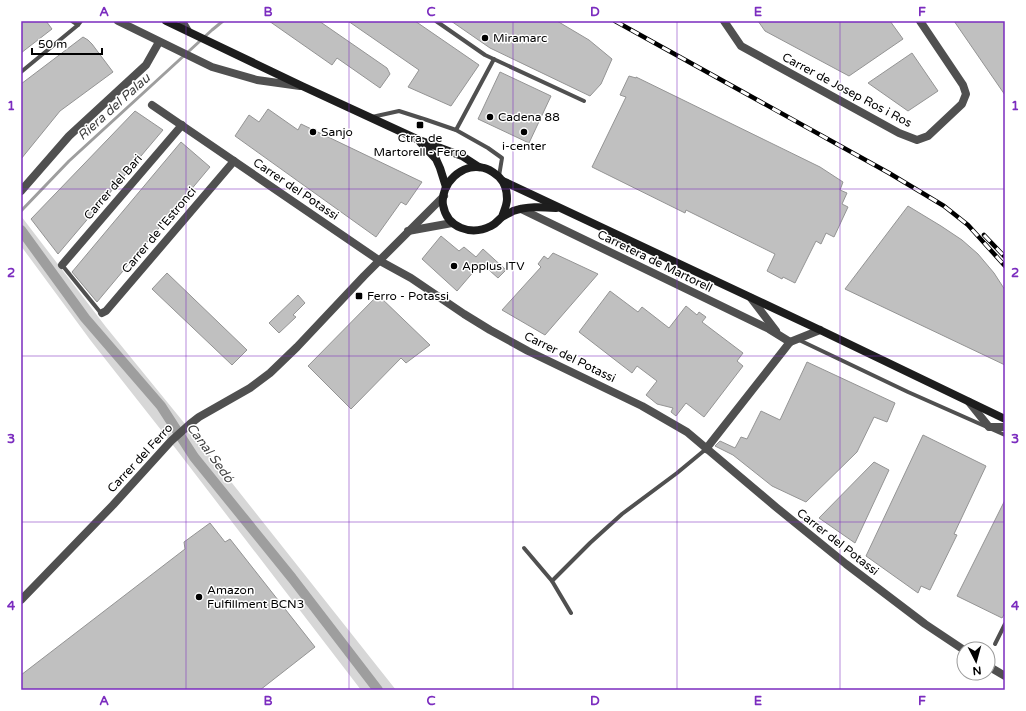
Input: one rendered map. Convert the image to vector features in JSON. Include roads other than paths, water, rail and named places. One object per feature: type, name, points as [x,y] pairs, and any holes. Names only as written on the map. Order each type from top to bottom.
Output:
[{"type":"main road","name":"Carretera de Martorell","points":[[166,21],[419,140],[462,156],[479,167],[493,171],[501,179],[560,208],[1005,419]]},
{"type":"main road","name":"Carretera de Martorell","points":[[419,140],[436,159],[440,168],[445,191],[443,205],[449,219],[458,227],[463,229],[482,230],[493,225],[502,217],[521,209],[543,207],[560,208]]},
{"type":"main road","points":[[445,191],[454,176],[465,169],[479,167]]},
{"type":"main road","points":[[501,179],[506,189],[507,200],[502,217]]},
{"type":"street","name":"Carretera de Martorell","points":[[118,21],[212,67],[257,80],[302,86]]},
{"type":"street","points":[[182,21],[188,31]]},
{"type":"street","name":"Carrer de Josep Ros i Ros","points":[[724,21],[741,46],[899,133],[917,140],[928,136],[962,104],[966,94],[963,85],[920,21]]},
{"type":"street","points":[[21,191],[68,136],[146,65],[160,42]]},
{"type":"street","name":"Carrer del Potassi","points":[[152,105],[380,261],[411,278],[464,314],[528,350],[642,406],[687,432],[776,508],[858,573],[924,624],[956,645]]},
{"type":"street","name":"Carrer del Bari","points":[[62,265],[182,125]]},
{"type":"street","name":"Carrer de l'Estronci","points":[[102,313],[106,311],[234,161]]},
{"type":"street","name":"Carrer del Ferro","points":[[21,600],[113,505],[171,442],[199,417],[250,388],[270,373],[380,261],[445,191]]},
{"type":"street","name":"Carretera de Martorell","points":[[521,209],[793,340]]},
{"type":"street","points":[[408,230],[452,223]]},
{"type":"street","name":"Carretera de Martorell","points":[[751,298],[778,334]]},
{"type":"street","points":[[706,449],[793,340],[820,330]]},
{"type":"street","name":"Carretera de Martorell","points":[[969,402],[989,427]]},
{"type":"street","points":[[989,427],[1005,427]]},
{"type":"street","points":[[996,671],[1005,676]]},
{"type":"lane","points":[[72,21],[78,25]]},
{"type":"lane","points":[[21,72],[81,21]]},
{"type":"lane","points":[[436,21],[485,55],[584,101]]},
{"type":"lane","points":[[456,130],[494,59]]},
{"type":"lane","points":[[369,117],[399,111],[456,130],[488,148],[502,158],[501,179]]},
{"type":"lane","points":[[62,265],[102,313]]},
{"type":"lane","points":[[793,340],[1005,435]]},
{"type":"lane","points":[[552,581],[622,514],[677,473],[706,449]]},
{"type":"lane","points":[[524,548],[552,581],[571,613]]},
{"type":"lane","points":[[996,642],[1005,624]]},
{"type":"waterway","name":"Riera del Palau","points":[[21,211],[69,161],[223,21]]},
{"type":"waterway","name":"Canal Sedó","points":[[21,230],[85,318],[161,406],[194,457],[292,578],[378,690]]},
{"type":"railway","points":[[615,21],[889,173],[944,206],[968,225],[1005,266]]},
{"type":"railway","points":[[984,235],[1005,257]]},
{"type":"place","name":"Miramarc","points":[[485,38]]},
{"type":"place","name":"Cadena 88","points":[[490,117]]},
{"type":"place","name":"Ctra. de Martorell - Ferro","points":[[420,125]]},
{"type":"place","name":"Sanjo","points":[[313,132]]},
{"type":"place","name":"i-center","points":[[524,132]]},
{"type":"place","name":"Applus ITV","points":[[454,266]]},
{"type":"place","name":"Ferro - Potassi","points":[[359,296]]},
{"type":"place","name":"Amazon Fulfillment BCN3","points":[[199,597]]}]
